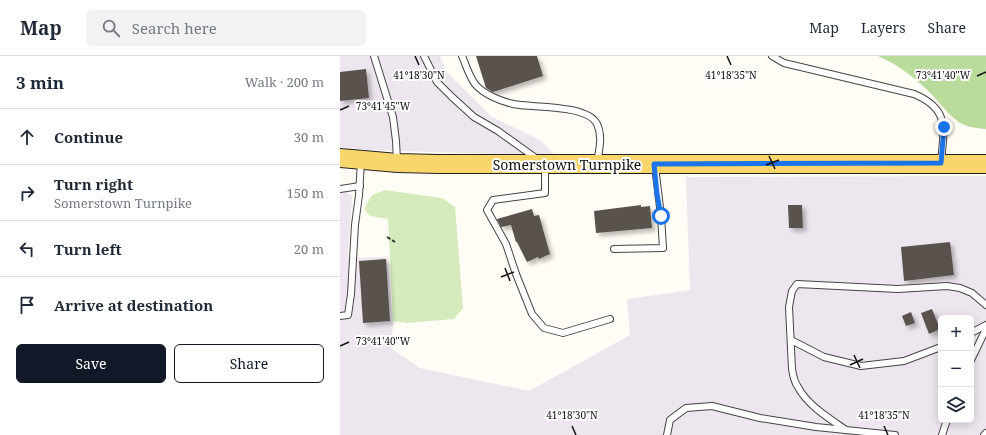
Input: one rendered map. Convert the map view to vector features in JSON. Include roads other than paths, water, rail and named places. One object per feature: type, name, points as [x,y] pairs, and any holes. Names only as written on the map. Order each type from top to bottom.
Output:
[{"type":"main road","name":"Somerstown Turnpike","points":[[340,158],[398,163],[545,165],[986,164]]},
{"type":"lane","points":[[374,56],[393,117],[398,163]]},
{"type":"lane","points":[[424,56],[437,82],[474,117],[498,131],[545,165],[545,193],[493,200],[487,210],[506,244],[532,314],[544,328],[563,333],[610,319]]},
{"type":"lane","points":[[462,56],[475,84],[487,94],[513,104],[565,108],[592,119],[597,123],[601,141],[597,164]]},
{"type":"lane","points":[[772,56],[784,63],[914,94],[926,99],[933,105],[941,116],[944,127],[941,163]]},
{"type":"lane","points":[[340,316],[348,315],[352,294],[355,225],[360,186],[361,160]]},
{"type":"lane","points":[[614,249],[663,248],[661,216],[654,164]]},
{"type":"lane","points":[[340,189],[360,186]]},
{"type":"lane","points":[[846,430],[813,405],[798,388],[792,369],[789,307],[792,291],[797,284],[898,289],[947,286],[960,288],[972,293],[986,305]]},
{"type":"lane","points":[[974,331],[986,325]]},
{"type":"lane","points":[[974,354],[986,329]]},
{"type":"lane","points":[[790,340],[824,358],[861,366],[904,361],[938,348]]},
{"type":"lane","points":[[667,435],[670,420],[686,408],[712,406],[760,418],[816,428],[895,435]]},
{"type":"lane","points":[[942,435],[946,423]]}]
